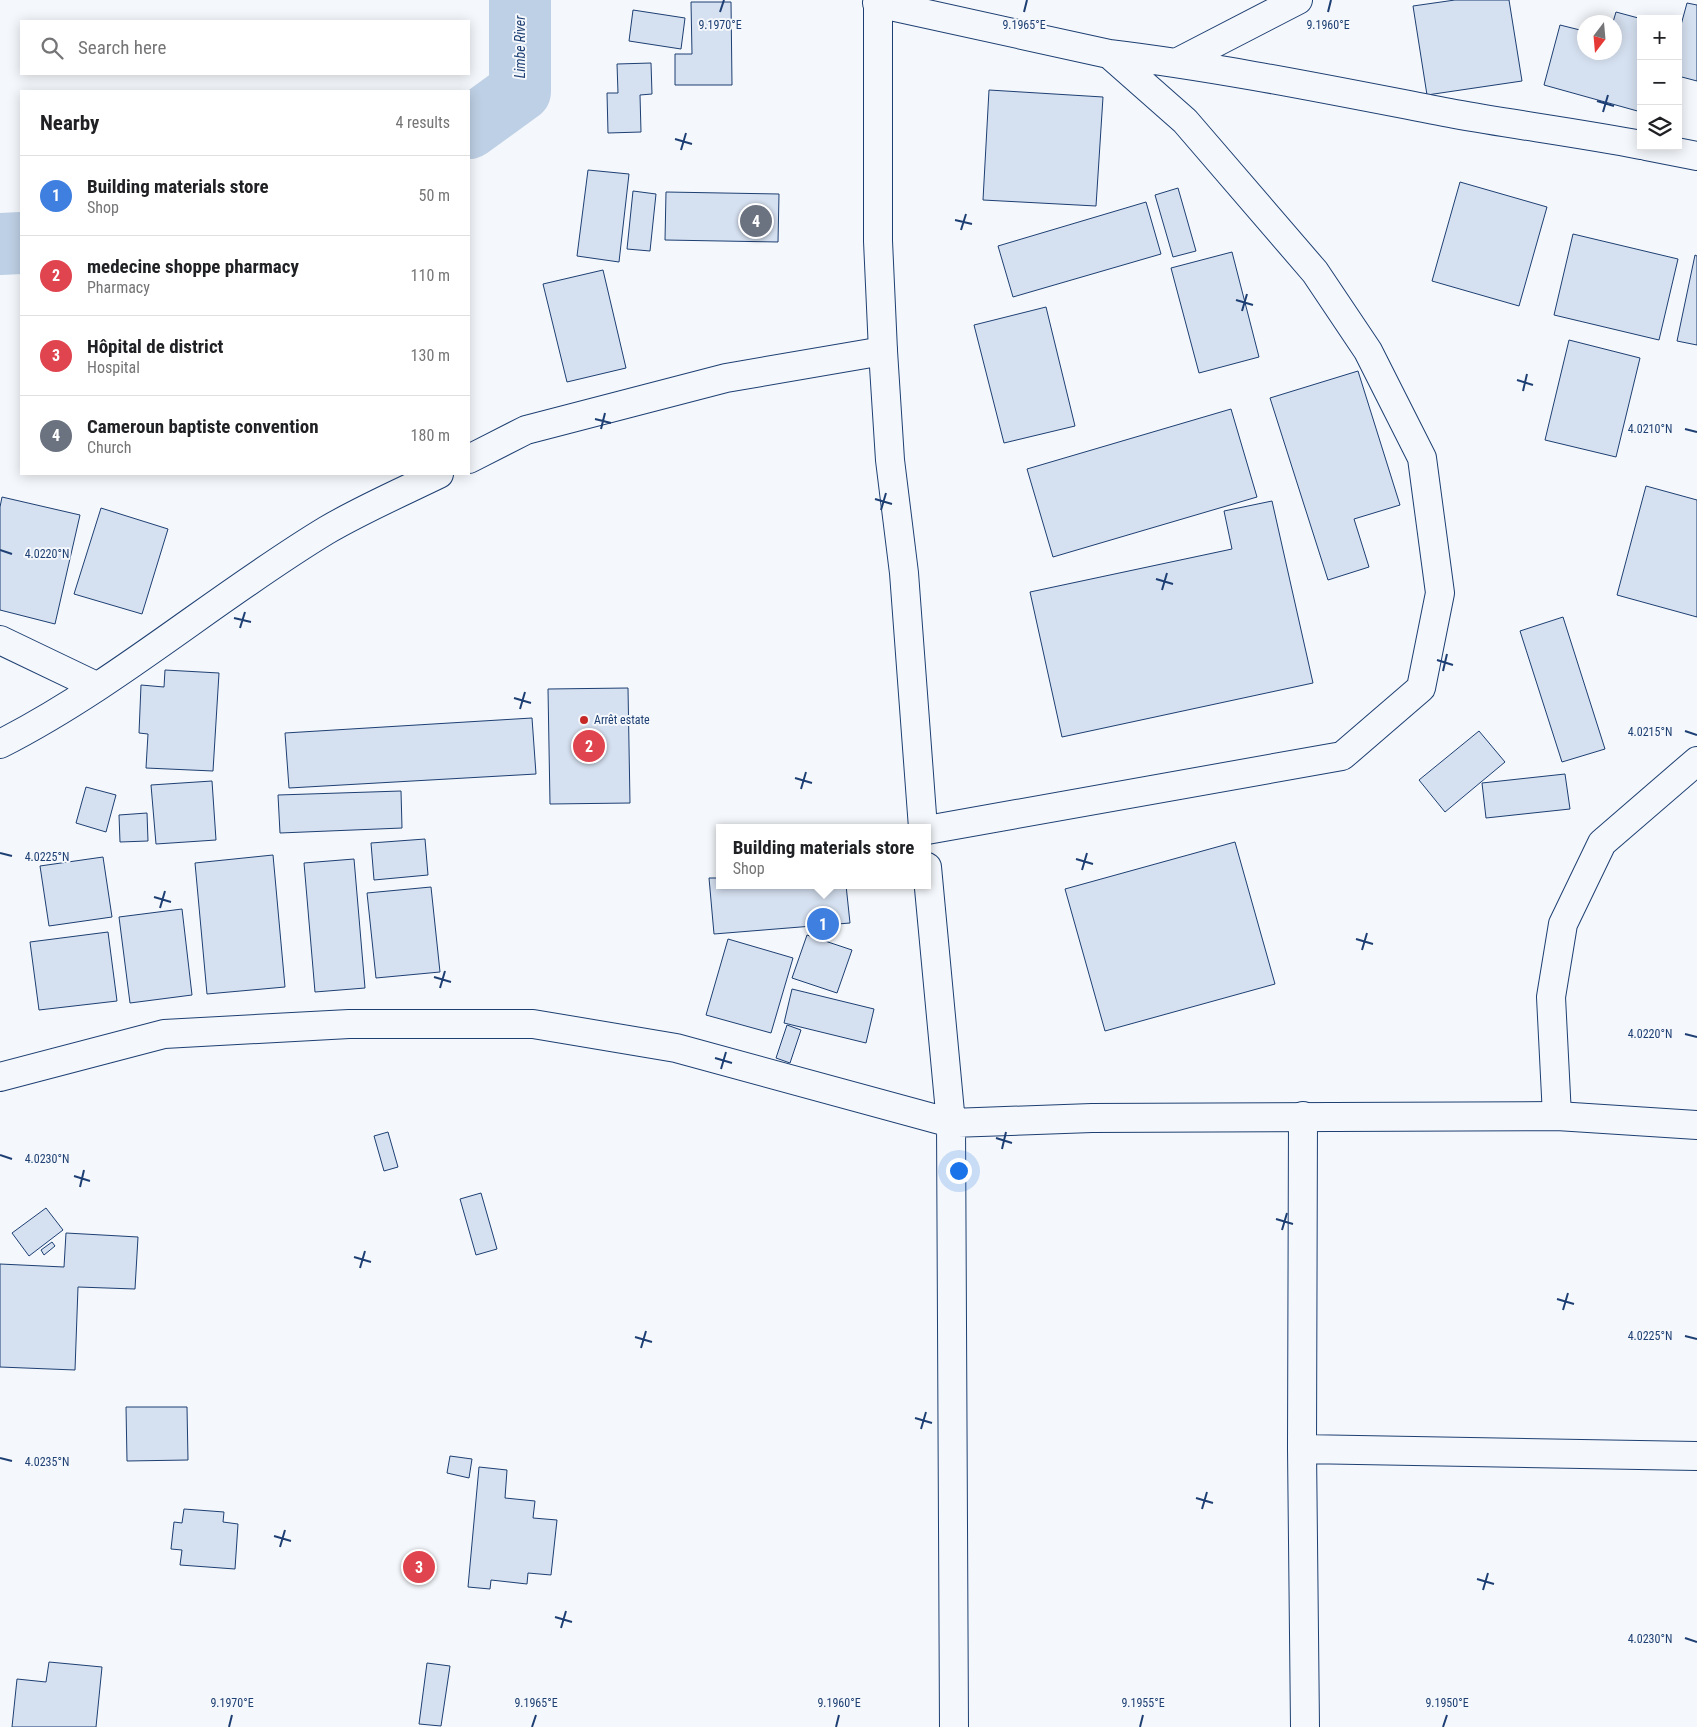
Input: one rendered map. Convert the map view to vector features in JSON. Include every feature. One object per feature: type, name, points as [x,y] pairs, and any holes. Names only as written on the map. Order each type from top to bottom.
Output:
[{"type":"street","points":[[1178,62],[1298,0]]},
{"type":"street","points":[[923,824],[904,573],[890,460],[883,351],[878,241],[877,2],[1109,54],[1178,62],[1476,118],[1571,131],[1637,144]]},
{"type":"street","points":[[931,829],[1342,756],[1421,688],[1440,593],[1422,458],[1368,351],[1315,272],[1185,121],[1109,54]]},
{"type":"street","points":[[1666,150],[1697,156]]},
{"type":"street","points":[[470,458],[526,430],[726,378],[883,351]]},
{"type":"street","points":[[0,744],[23,732],[96,686],[328,530],[437,475]]},
{"type":"street","points":[[0,640],[96,686]]},
{"type":"street","points":[[1557,1116],[1551,997],[1563,924],[1602,844],[1697,761]]},
{"type":"street","points":[[929,889],[951,1123],[954,1727]]},
{"type":"street","points":[[0,1077],[164,1034],[349,1024],[533,1024],[676,1048],[951,1123],[1092,1118],[1557,1116],[1697,1125]]},
{"type":"street","points":[[1303,1116],[1302,1449],[1305,1727]]},
{"type":"street","points":[[1302,1449],[1697,1456]]},
{"type":"building","points":[[1455,0],[1509,0],[1522,81],[1427,95],[1413,6]]},
{"type":"building","points":[[691,2],[731,2],[732,85],[675,85],[675,54],[692,54]]},
{"type":"building","points":[[1687,3],[1697,5],[1697,81],[1682,77],[1682,21]]},
{"type":"building","points":[[633,10],[685,18],[681,49],[629,41]]},
{"type":"building","points":[[1616,12],[1637,18],[1637,111],[1544,85],[1560,25],[1577,29],[1577,60],[1622,60],[1622,15],[1615,15]]},
{"type":"building","points":[[651,63],[652,94],[640,95],[641,132],[608,133],[607,93],[618,93],[617,64]]},
{"type":"building","points":[[989,90],[1103,97],[1096,206],[983,200]]},
{"type":"building","points":[[588,170],[629,174],[619,262],[577,256]]},
{"type":"building","points":[[1460,182],[1547,207],[1519,306],[1432,281]]},
{"type":"building","points":[[1178,188],[1196,251],[1173,257],[1155,195]]},
{"type":"building","points":[[633,191],[656,194],[650,251],[627,249]]},
{"type":"building","points":[[666,192],[779,194],[778,242],[665,240]]},
{"type":"building","points":[[1146,202],[1161,254],[1013,297],[998,246]]},
{"type":"building","points":[[1573,234],[1678,259],[1659,340],[1554,315]]},
{"type":"building","points":[[1232,252],[1259,357],[1199,373],[1171,268]]},
{"type":"building","points":[[1695,255],[1697,256],[1697,345],[1677,341]]},
{"type":"building","points":[[603,270],[626,368],[567,382],[543,284]]},
{"type":"building","points":[[1046,307],[1075,426],[1004,443],[974,325]]},
{"type":"building","points":[[1569,340],[1640,358],[1616,457],[1545,440]]},
{"type":"building","points":[[1358,371],[1400,505],[1354,519],[1369,567],[1328,580],[1270,398]]},
{"type":"building","points":[[1231,409],[1257,497],[1053,557],[1027,469]]},
{"type":"building","points":[[1646,486],[1697,500],[1697,617],[1617,595]]},
{"type":"building","points":[[2,497],[80,515],[55,624],[0,610],[0,507]]},
{"type":"building","points":[[1272,501],[1313,683],[1062,737],[1030,592],[1232,549],[1224,511]]},
{"type":"building","points":[[101,508],[168,529],[142,614],[74,594]]},
{"type":"building","points":[[1563,617],[1605,749],[1562,762],[1520,631]]},
{"type":"building","points":[[165,670],[219,673],[213,771],[146,768],[148,734],[139,733],[141,685],[164,687]]},
{"type":"building","points":[[628,688],[630,803],[550,804],[548,689]]},
{"type":"building","points":[[532,718],[536,774],[289,788],[285,733]]},
{"type":"building","points":[[1479,731],[1505,762],[1445,812],[1419,780]]},
{"type":"building","points":[[1565,774],[1570,809],[1486,818],[1482,783]]},
{"type":"building","points":[[212,781],[216,840],[156,844],[151,785]]},
{"type":"building","points":[[86,787],[116,795],[106,832],[76,823]]},
{"type":"building","points":[[401,791],[402,828],[280,833],[278,795]]},
{"type":"building","points":[[147,813],[148,841],[120,842],[119,815]]},
{"type":"building","points":[[425,839],[428,875],[374,880],[371,843]]},
{"type":"building","points":[[1235,842],[1275,984],[1105,1031],[1065,889]]},
{"type":"building","points":[[273,855],[285,987],[207,994],[195,863]]},
{"type":"building","points":[[103,857],[112,917],[49,926],[40,866]]},
{"type":"building","points":[[354,859],[365,988],[315,992],[304,863]]},
{"type":"building","points":[[709,878],[716,878],[716,889],[846,889],[850,923],[714,934]]},
{"type":"building","points":[[431,887],[440,972],[376,978],[367,893]]},
{"type":"building","points":[[182,909],[192,995],[130,1003],[119,917]]},
{"type":"building","points":[[108,932],[117,1001],[39,1010],[30,942]]},
{"type":"building","points":[[807,935],[852,950],[837,993],[792,978]]},
{"type":"building","points":[[728,939],[793,958],[771,1033],[706,1015]]},
{"type":"building","points":[[792,989],[874,1009],[866,1043],[784,1023]]},
{"type":"building","points":[[787,1025],[801,1030],[790,1063],[776,1058]]},
{"type":"building","points":[[388,1132],[398,1167],[384,1171],[374,1136]]},
{"type":"building","points":[[481,1193],[497,1249],[476,1255],[460,1199]]},
{"type":"building","points":[[46,1208],[63,1230],[29,1256],[12,1233]]},
{"type":"building","points":[[66,1233],[138,1237],[135,1289],[78,1287],[75,1370],[0,1367],[0,1264],[64,1267]]},
{"type":"building","points":[[52,1242],[55,1246],[44,1255],[41,1250]]},
{"type":"building","points":[[126,1407],[187,1407],[188,1460],[127,1461]]},
{"type":"building","points":[[450,1456],[472,1459],[469,1478],[447,1473]]},
{"type":"building","points":[[479,1467],[507,1470],[505,1498],[535,1501],[533,1518],[557,1520],[551,1575],[528,1573],[527,1584],[491,1580],[490,1589],[468,1587]]},
{"type":"building","points":[[184,1509],[224,1512],[223,1522],[238,1524],[235,1569],[180,1565],[182,1550],[171,1549],[174,1522],[182,1523]]},
{"type":"building","points":[[49,1662],[102,1667],[96,1727],[12,1727],[17,1679],[46,1682]]},
{"type":"building","points":[[427,1663],[450,1666],[441,1726],[419,1724]]},
{"type":"waterway","name":"Limbe River","points":[[470,127],[520,91],[520,0]]},
{"type":"waterway","name":"Limbe River","points":[[0,244],[20,243]]},
{"type":"place","name":"Cameroun baptiste convention","points":[[756,221]]},
{"type":"place","name":"Arrêt estate","points":[[584,720]]},
{"type":"place","name":"medecine shoppe pharmacy","points":[[589,746]]},
{"type":"place","name":"Building materials store","points":[[823,924]]},
{"type":"place","name":"Hôpital de district","points":[[419,1567]]}]
